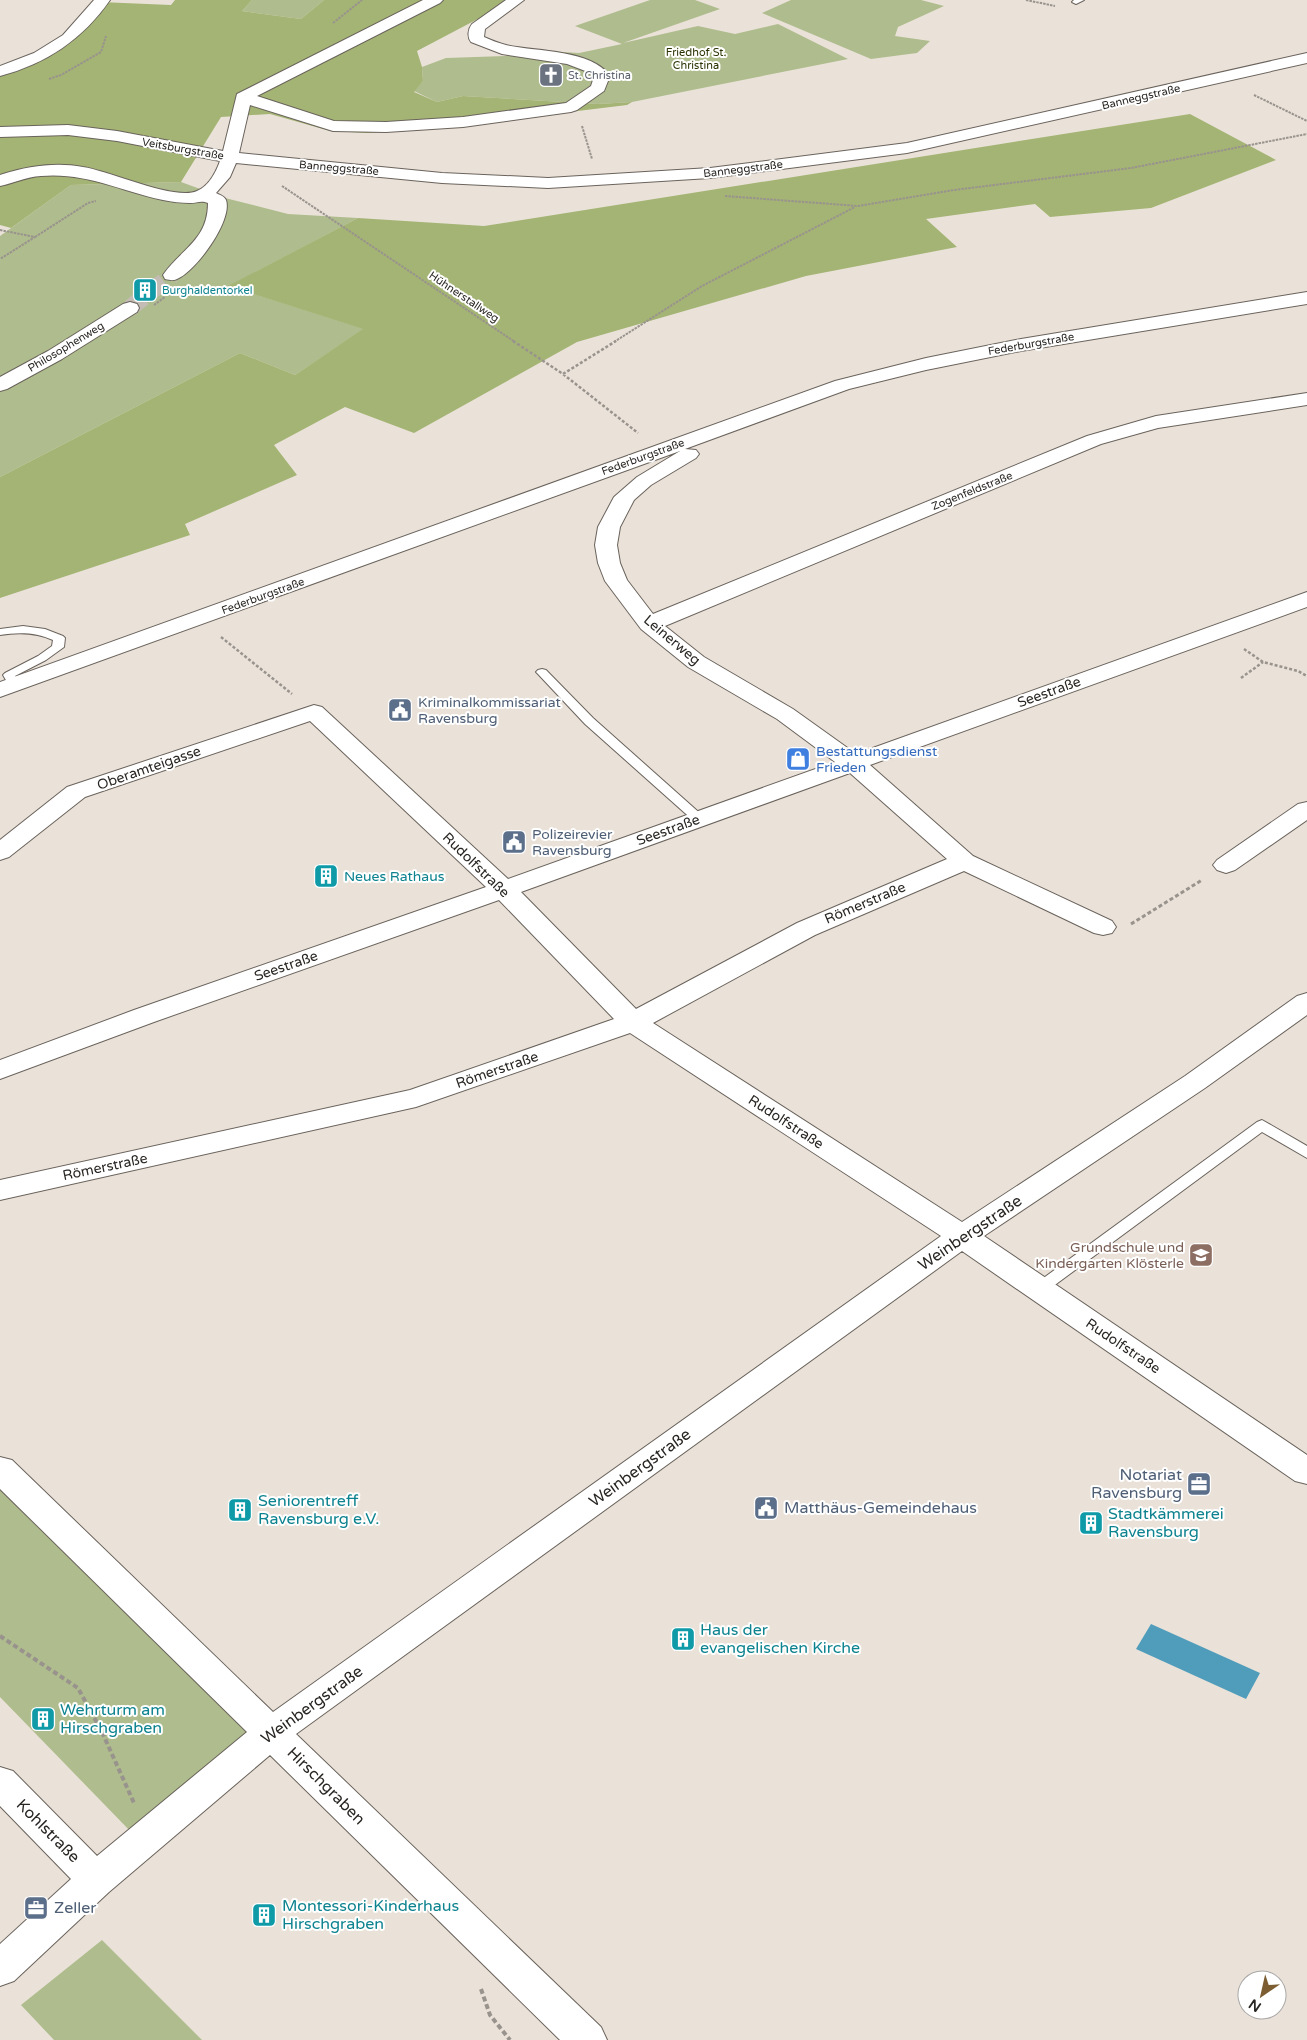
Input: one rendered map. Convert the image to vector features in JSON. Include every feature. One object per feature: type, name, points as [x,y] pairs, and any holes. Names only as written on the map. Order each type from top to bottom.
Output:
[{"type":"street","points":[[0,72],[40,56],[68,38],[102,0]]},
{"type":"street","points":[[243,97],[434,0]]},
{"type":"street","points":[[243,97],[333,126],[386,127],[463,122],[571,107],[598,88],[602,76],[596,69],[581,63],[501,49],[476,39],[477,27],[516,0]]},
{"type":"street","name":"Banneggstraße","points":[[231,158],[442,178],[548,183],[710,174],[908,148],[1221,79],[1307,58]]},
{"type":"street","points":[[231,158],[243,97]]},
{"type":"street","name":"Veitsburgstraße","points":[[0,132],[68,130],[118,136],[231,158],[216,185],[205,194]]},
{"type":"street","points":[[0,181],[10,176],[51,170],[83,172],[119,180],[156,194],[191,198],[205,194],[217,200],[219,214],[202,245],[172,275]]},
{"type":"street","name":"Federburgstraße","points":[[7,688],[842,385],[926,364],[1021,345],[1307,298]]},
{"type":"street","name":"Philosophenweg","points":[[0,385],[55,355],[130,308]]},
{"type":"street","name":"Zogenfeldstraße","points":[[649,624],[1094,440],[1156,422],[1307,399]]},
{"type":"street","name":"Leinerweg","points":[[709,432],[703,446],[644,481],[625,497],[609,527],[606,545],[609,563],[616,581],[649,624],[696,662],[785,714],[853,763]]},
{"type":"street","name":"Seestraße","points":[[0,1070],[144,1016],[699,819],[1307,598]]},
{"type":"street","name":"Oberamteigasse","points":[[0,852],[76,792],[314,712]]},
{"type":"street","name":"Rudolfstraße","points":[[314,712],[503,889],[633,1022],[962,1236],[1307,1472]]},
{"type":"street","points":[[853,763],[964,861],[1103,927]]},
{"type":"street","points":[[1226,865],[1307,809]]},
{"type":"street","name":"Römerstraße","points":[[0,1190],[416,1098],[633,1022],[806,929],[964,861]]},
{"type":"street","name":"Weinbergstraße","points":[[0,1969],[96,1880],[272,1732],[962,1236],[1195,1082],[1307,1002]]},
{"type":"street","name":"Hirschgraben","points":[[0,1469],[587,2040]]},
{"type":"street","name":"Kohlstraße","points":[[0,1782],[96,1880]]},
{"type":"lane","points":[[0,632],[13,629],[35,629],[49,632],[60,638],[58,647],[42,658],[8,675],[7,688]]},
{"type":"lane","points":[[542,672],[589,721],[699,819]]},
{"type":"lane","points":[[1038,1289],[1262,1125],[1307,1153]]},
{"type":"path","points":[[1026,0],[1056,6],[1078,1]]},
{"type":"path","points":[[1221,79],[1307,121]]},
{"type":"path","points":[[571,107],[579,117],[600,180]]},
{"type":"path","points":[[722,196],[858,206],[954,190],[1131,168],[1307,134]]},
{"type":"path","name":"Hühnerstallweg","points":[[258,161],[258,170],[563,374],[649,442],[664,450]]},
{"type":"path","points":[[563,374],[702,286],[858,206]]},
{"type":"path","points":[[0,259],[50,227]]},
{"type":"path","points":[[0,230],[35,237]]},
{"type":"path","points":[[200,619],[314,712]]},
{"type":"path","points":[[1214,632],[1263,662],[1307,676]]},
{"type":"path","points":[[1241,678],[1263,662]]},
{"type":"path","points":[[1303,674],[1307,672]]},
{"type":"path","points":[[1103,927],[1122,929],[1226,865]]},
{"type":"path","points":[[0,1636],[78,1688],[102,1732],[148,1836]]},
{"type":"green space","points":[[175,0],[252,0],[242,11],[301,19],[324,0],[514,0],[417,51],[422,67],[423,81],[414,92],[437,102],[463,96],[598,104],[632,102],[627,105],[422,130],[368,133],[330,131],[270,114],[221,117],[181,182],[71,185],[11,228],[0,225],[0,71],[40,56],[100,2],[171,5]]},
{"type":"green space","points":[[252,0],[324,0],[301,19],[242,11]]},
{"type":"green space","name":"Friedhof St. Christina","points":[[650,0],[695,0],[720,9],[623,43],[698,26],[735,34],[778,24],[848,59],[632,102],[598,104],[463,96],[437,102],[414,91],[423,81],[422,67],[446,58],[505,56],[531,50],[579,53],[622,44],[575,26]]},
{"type":"green space","points":[[791,0],[921,0],[944,6],[898,27],[895,36],[930,41],[917,53],[871,59],[762,13]]},
{"type":"green space","points":[[1190,114],[1276,160],[1151,208],[1050,217],[1035,204],[926,219],[957,247],[806,276],[577,342],[414,433],[345,407],[274,445],[297,475],[185,524],[190,535],[0,598],[0,477],[240,353],[295,375],[363,329],[228,286],[358,218],[484,226]]},
{"type":"green space","points":[[181,182],[225,198],[288,214],[358,218],[229,286],[364,329],[295,375],[240,353],[0,477],[0,236],[71,185]]},
{"type":"green space","points":[[0,1485],[257,1733],[134,1835],[0,1697]]},
{"type":"green space","points":[[102,1940],[202,2040],[54,2040],[21,2005]]},
{"type":"water","points":[[1151,1624],[1260,1673],[1246,1699],[1136,1649]]},
{"type":"tunnel","points":[[130,308],[172,275]]},
{"type":"place","name":"St. Christina","points":[[551,75]]},
{"type":"place","name":"Burghaldentorkel","points":[[145,290]]},
{"type":"place","name":"Kriminalkommissariat Ravensburg","points":[[400,710]]},
{"type":"place","name":"Bestattungsdienst Frieden","points":[[798,759]]},
{"type":"place","name":"Polizeirevier Ravensburg","points":[[514,842]]},
{"type":"place","name":"Neues Rathaus","points":[[326,876]]},
{"type":"place","name":"Grundschule und Kindergarten Klösterle","points":[[1201,1255]]},
{"type":"place","name":"Notariat Ravensburg","points":[[1199,1484]]},
{"type":"place","name":"Matthäus-Gemeindehaus","points":[[766,1508]]},
{"type":"place","name":"Seniorentreff Ravensburg e.V.","points":[[240,1510]]},
{"type":"place","name":"Stadtkämmerei Ravensburg","points":[[1091,1523]]},
{"type":"place","name":"Haus der evangelischen Kirche","points":[[683,1639]]},
{"type":"place","name":"Wehrturm am Hirschgraben","points":[[43,1719]]},
{"type":"place","name":"Zeller","points":[[36,1908]]},
{"type":"place","name":"Montessori-Kinderhaus Hirschgraben","points":[[264,1915]]}]
